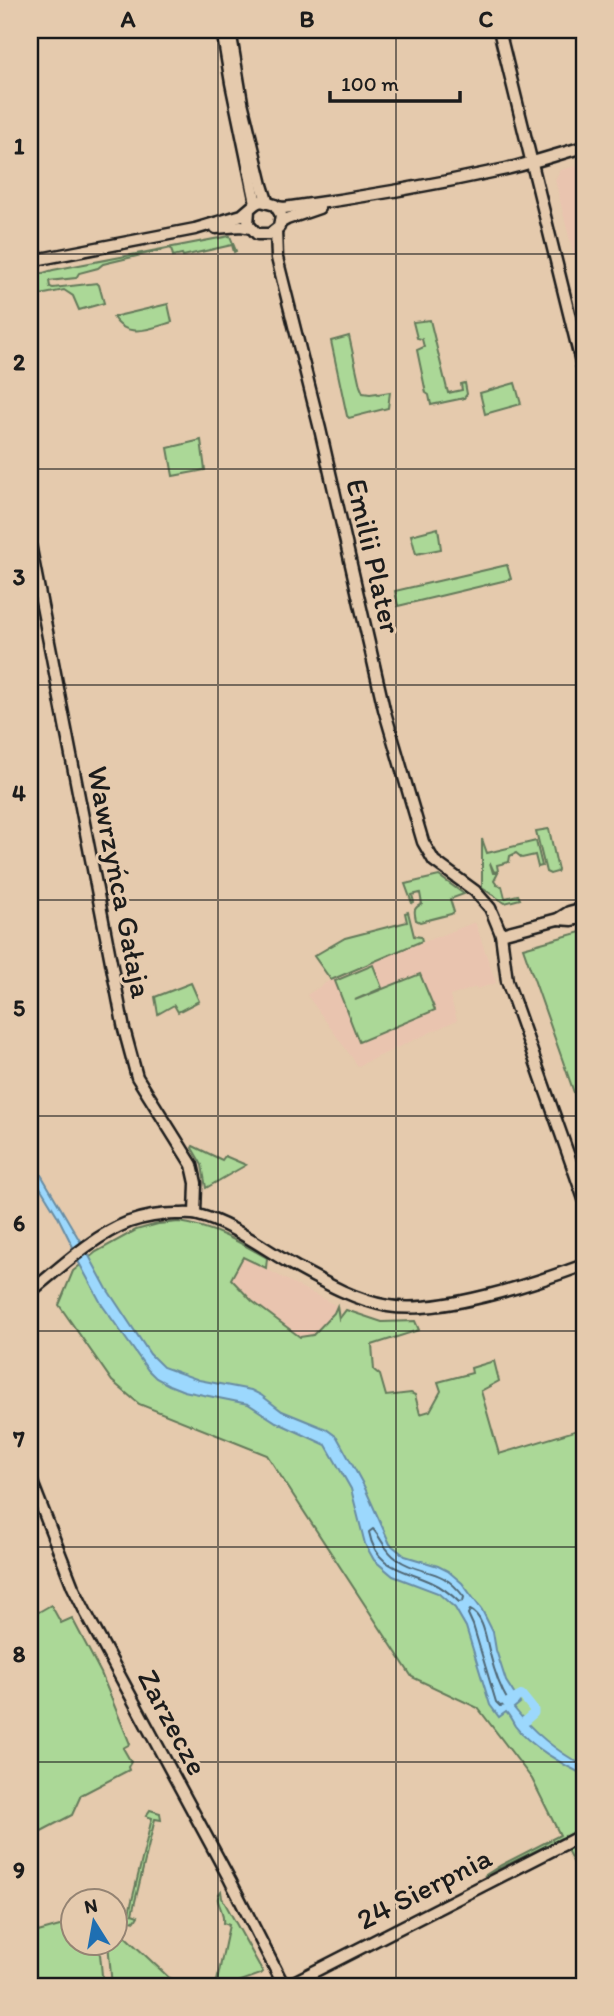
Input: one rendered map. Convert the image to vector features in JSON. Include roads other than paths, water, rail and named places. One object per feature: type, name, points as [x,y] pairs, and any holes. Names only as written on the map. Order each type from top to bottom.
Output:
[{"type":"street","points":[[222,30],[253,207],[247,219],[251,228]]},
{"type":"street","points":[[230,30],[242,102],[262,186],[267,201],[277,207],[331,203],[455,179],[584,147]]},
{"type":"street","points":[[499,30],[584,374]]},
{"type":"street","points":[[30,261],[195,229],[242,215],[267,201]]},
{"type":"street","points":[[195,229],[241,226],[251,228],[262,235],[270,234],[287,219],[331,203]]},
{"type":"street","points":[[277,207],[281,215],[279,227]]},
{"type":"street","name":"Emilii Plater","points":[[279,227],[277,258],[320,429],[384,709],[423,842],[434,861],[485,901],[501,934]]},
{"type":"street","name":"Emilii Plater","points":[[262,235],[277,258]]},
{"type":"street","name":"Wawrzyńca Gałaja","points":[[30,544],[131,1059],[137,1077],[192,1165],[196,1183],[195,1214]]},
{"type":"street","points":[[584,908],[569,912],[558,919],[501,934],[507,981],[584,1199]]},
{"type":"street","points":[[558,919],[584,917]]},
{"type":"street","points":[[30,1292],[98,1239],[130,1222],[164,1214],[195,1214],[241,1233],[330,1286],[372,1303],[401,1308],[472,1298],[531,1283],[584,1265]]},
{"type":"street","name":"Zarzecze","points":[[30,1477],[73,1587],[87,1615],[285,1986]]},
{"type":"street","name":"24 Sierpnia","points":[[285,1986],[584,1834]]},
{"type":"water","points":[[30,1156],[80,1241],[88,1240],[88,1254],[107,1289],[150,1354],[163,1367],[199,1380],[251,1390],[282,1411],[326,1429],[337,1437],[364,1486],[390,1544],[405,1556],[448,1571],[462,1583],[482,1610],[493,1632],[506,1681],[520,1703],[514,1708],[546,1741],[584,1766],[584,1775],[537,1747],[521,1733],[506,1712],[499,1717],[490,1705],[466,1627],[455,1608],[438,1593],[393,1576],[374,1560],[365,1544],[351,1489],[326,1445],[276,1422],[248,1404],[184,1391],[156,1378],[148,1370],[102,1305],[78,1261],[68,1255],[73,1247],[30,1171]]},
{"type":"waterway","points":[[507,1703],[522,1695],[534,1710],[523,1725]]}]
